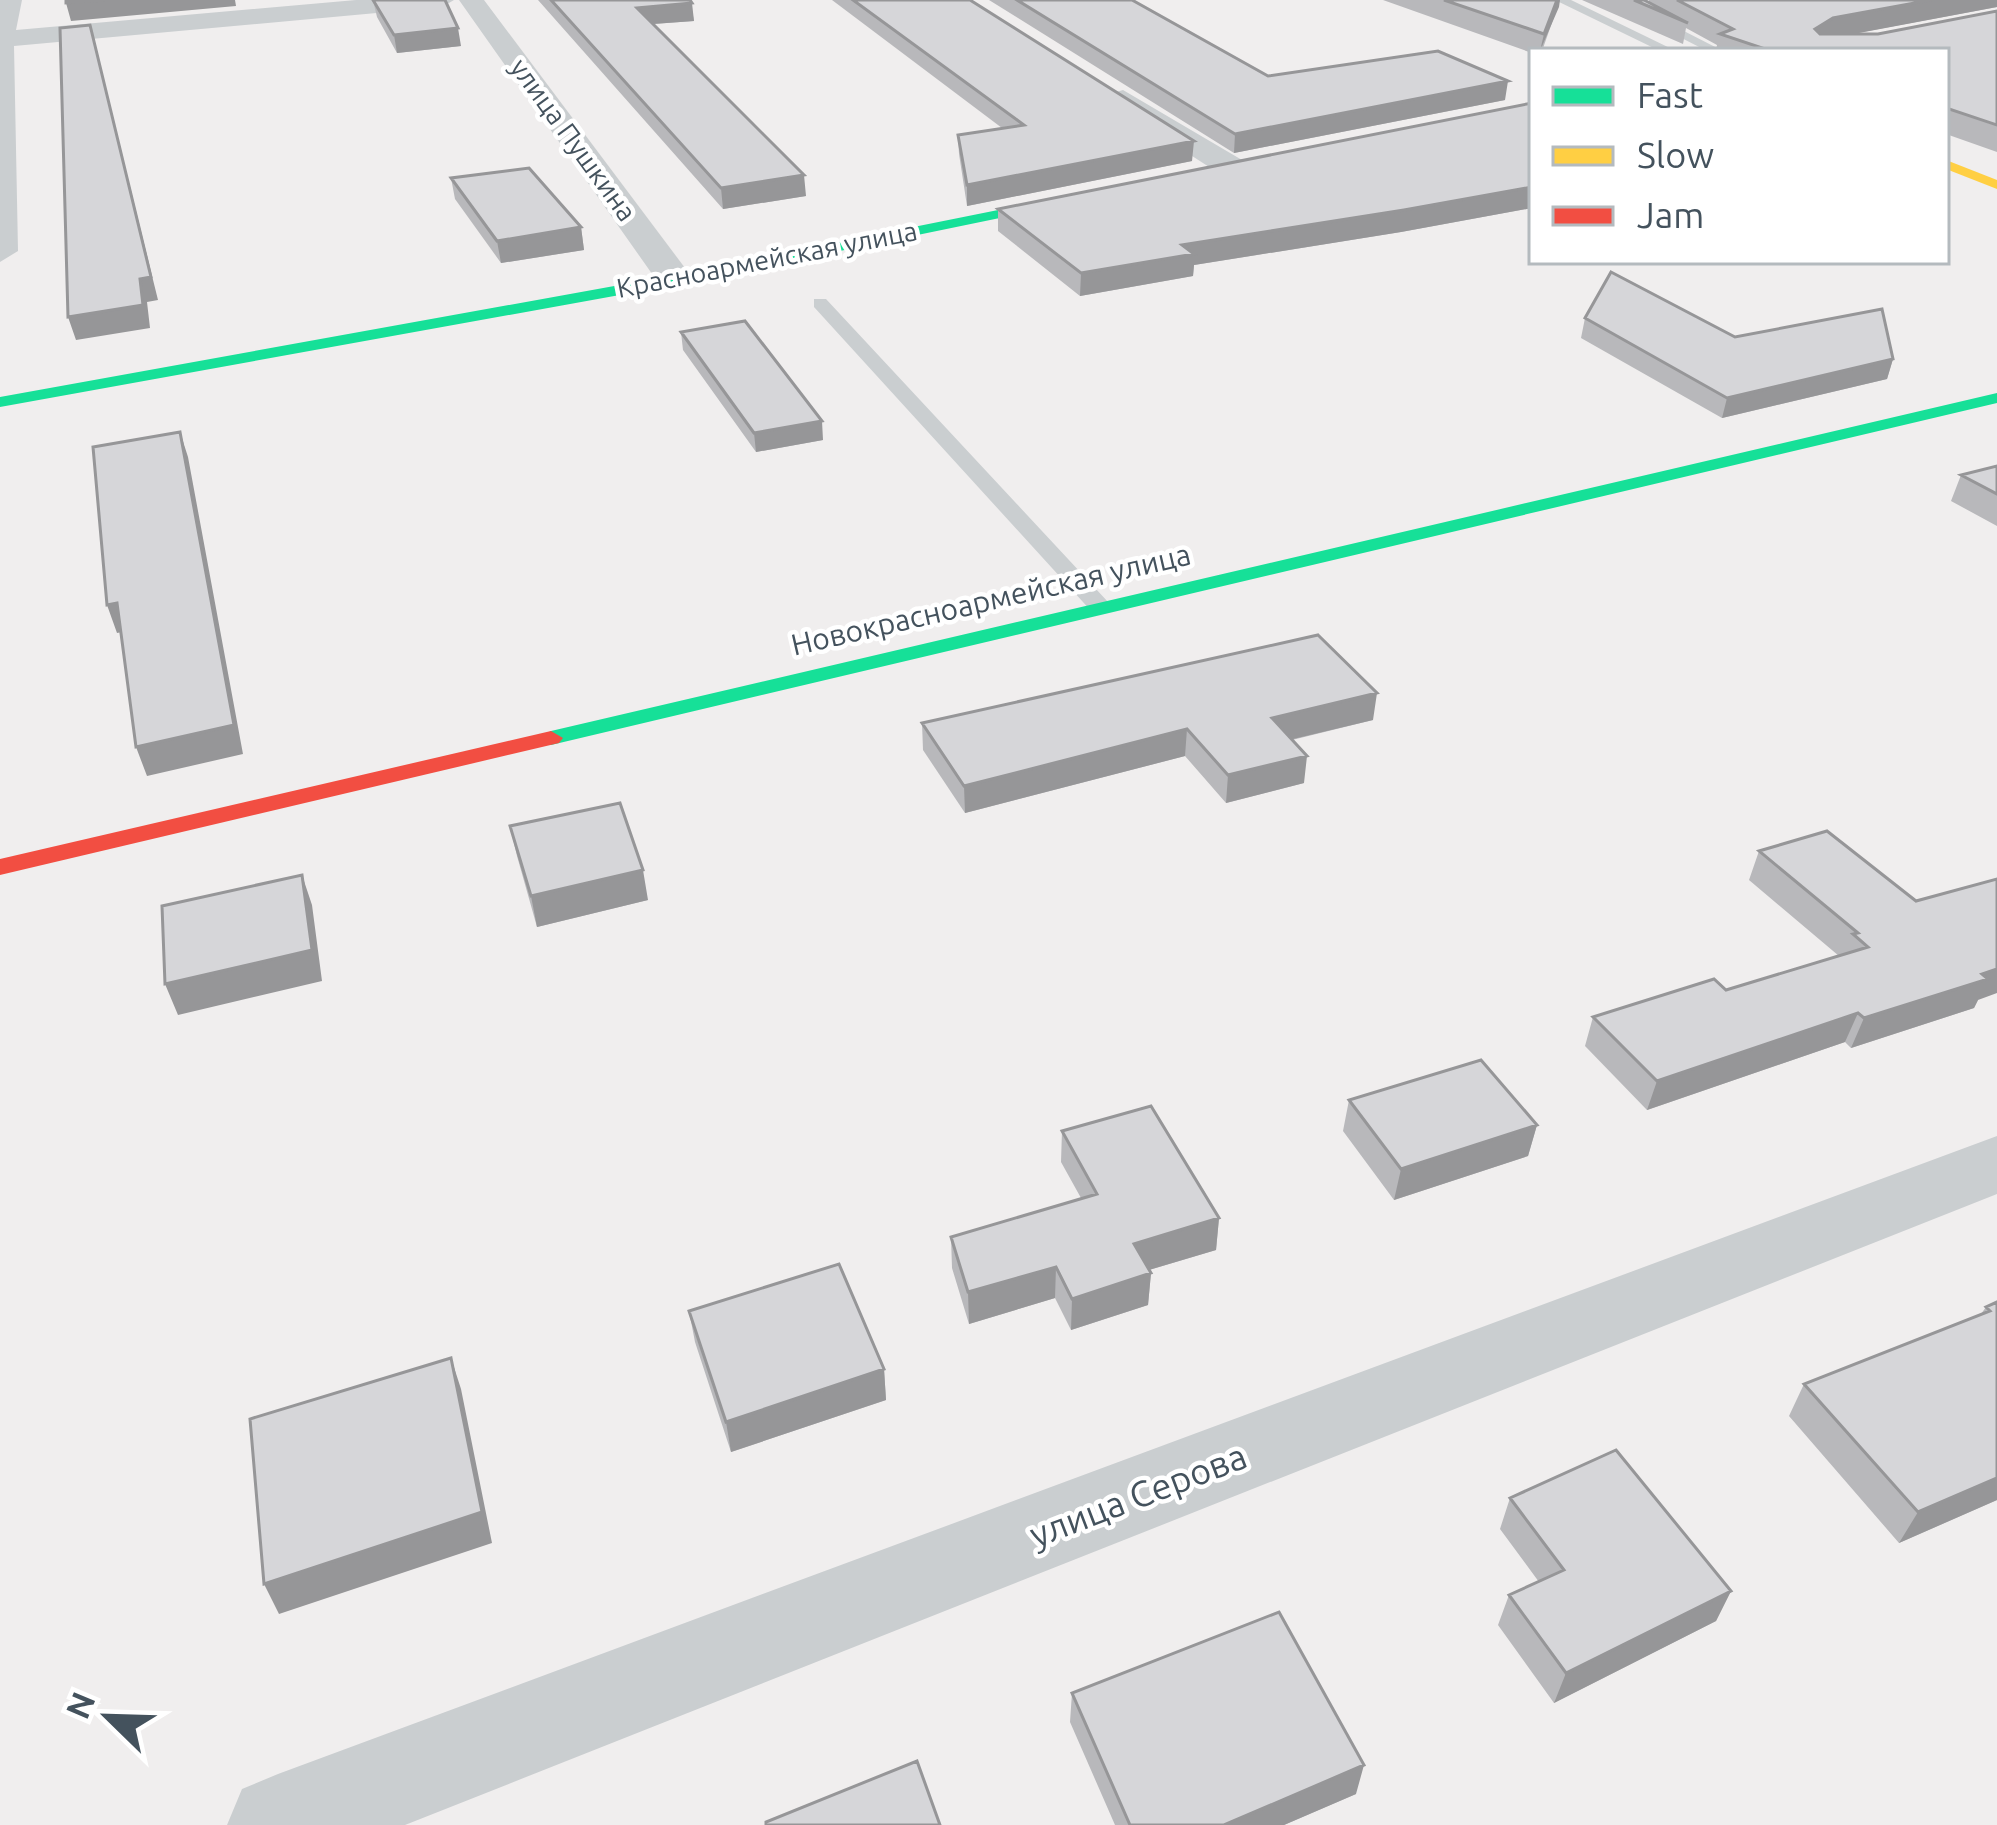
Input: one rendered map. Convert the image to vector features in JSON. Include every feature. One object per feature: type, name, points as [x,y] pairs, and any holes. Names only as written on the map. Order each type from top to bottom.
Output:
[{"type":"street","points":[[0,251],[1,39],[10,0]]},
{"type":"street","points":[[1,39],[442,0]]},
{"type":"street","name":"улица Пушкина","points":[[471,0],[675,280]]},
{"type":"street","points":[[1097,83],[1243,165]]},
{"type":"street","points":[[1185,176],[1243,165]]},
{"type":"street","points":[[1949,165],[1997,184]]},
{"type":"street","name":"Красноармейская улица","points":[[0,402],[675,280],[1115,190]]},
{"type":"street","name":"Новокрасноармейская улица","points":[[0,867],[1997,398]]},
{"type":"street","name":"улица Серова","points":[[278,1825],[1997,1164]]},
{"type":"lane","points":[[1562,0],[1664,48]]},
{"type":"lane","points":[[1652,0],[1624,5],[1711,48]]},
{"type":"lane","points":[[820,303],[1101,608]]},
{"type":"building","points":[[373,0],[445,0],[458,28],[394,35]]},
{"type":"building","points":[[551,0],[690,0],[692,3],[637,8],[804,175],[721,188]]},
{"type":"building","points":[[853,0],[970,0],[1194,141],[967,185],[958,135],[1024,125]]},
{"type":"building","points":[[1017,0],[1132,0],[1268,76],[1438,51],[1508,81],[1235,134]]},
{"type":"building","points":[[1444,0],[1557,0],[1544,34]]},
{"type":"building","points":[[1634,0],[1644,0],[1688,23]]},
{"type":"building","points":[[1677,0],[1931,0],[1833,18],[1815,29],[1820,34],[1878,34],[1997,11],[1997,125],[1949,109],[1949,48],[1762,48],[1720,34],[1733,29]]},
{"type":"building","points":[[90,25],[151,277],[140,279],[143,305],[68,317],[60,28]]},
{"type":"building","points":[[1529,104],[1529,188],[1182,245],[1194,254],[1081,273],[998,209]]},
{"type":"building","points":[[529,168],[581,227],[497,241],[451,178]]},
{"type":"building","points":[[1611,272],[1735,337],[1882,309],[1893,359],[1727,398],[1585,318]]},
{"type":"building","points":[[745,321],[822,421],[754,433],[681,332]]},
{"type":"building","points":[[180,432],[234,725],[136,747],[117,603],[107,605],[93,447]]},
{"type":"building","points":[[1997,466],[1997,494],[1961,475]]},
{"type":"building","points":[[1318,635],[1377,693],[1272,718],[1307,756],[1228,775],[1187,729],[964,786],[922,723]]},
{"type":"building","points":[[620,803],[643,870],[531,896],[510,826]]},
{"type":"building","points":[[1827,831],[1916,901],[1997,879],[1997,969],[1982,974],[1988,979],[1864,1018],[1858,1013],[1657,1081],[1593,1017],[1714,979],[1726,990],[1868,947],[1853,934],[1858,933],[1759,851]]},
{"type":"building","points":[[302,875],[312,950],[165,984],[162,906]]},
{"type":"building","points":[[1481,1060],[1537,1125],[1401,1169],[1349,1100]]},
{"type":"building","points":[[1151,1106],[1219,1218],[1134,1244],[1151,1273],[1072,1299],[1056,1267],[968,1292],[951,1237],[1097,1194],[1062,1131]]},
{"type":"building","points":[[839,1264],[884,1369],[726,1422],[689,1311]]},
{"type":"building","points":[[1997,1302],[1997,1478],[1918,1512],[1804,1384],[1990,1311],[1986,1307]]},
{"type":"building","points":[[451,1358],[482,1512],[264,1584],[250,1419]]},
{"type":"building","points":[[1616,1450],[1731,1591],[1566,1673],[1509,1595],[1564,1570],[1510,1498]]},
{"type":"building","points":[[1279,1612],[1364,1765],[1224,1825],[1130,1825],[1072,1693]]},
{"type":"building","points":[[917,1761],[940,1825],[766,1825],[766,1822]]},
{"type":"traffic: fast","points":[[0,402],[675,280],[1087,196]]},
{"type":"traffic: fast","points":[[551,738],[1997,398]]},
{"type":"traffic: slow","points":[[1949,165],[1997,185]]},
{"type":"traffic: jam","points":[[0,867],[551,738]]}]
